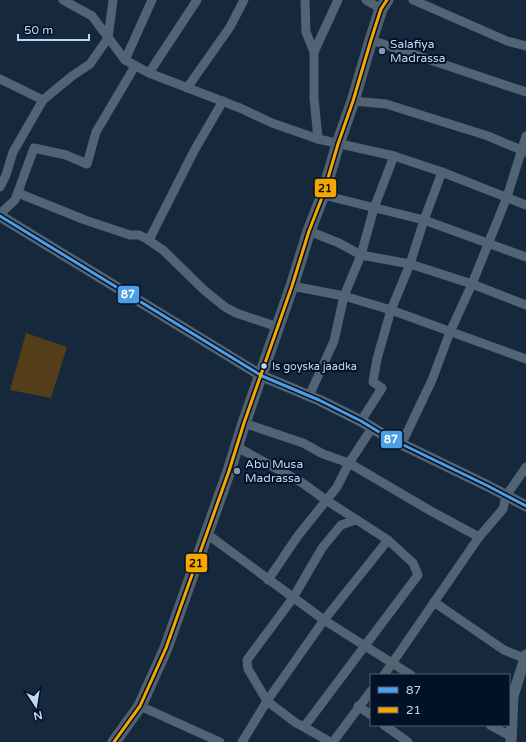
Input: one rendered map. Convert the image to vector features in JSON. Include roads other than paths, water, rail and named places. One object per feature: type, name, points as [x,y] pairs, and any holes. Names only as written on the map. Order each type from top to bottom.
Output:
[{"type":"main road","points":[[114,742],[140,706],[166,648],[207,534],[244,423],[262,376],[309,231],[323,195],[371,40],[384,4]]},
{"type":"street","points":[[63,0],[92,16],[125,60],[149,73],[223,101],[272,123],[318,139],[394,156],[442,172],[526,205]]},
{"type":"street","points":[[0,187],[6,175],[13,152],[43,100],[72,76],[90,64],[108,38],[113,0]]},
{"type":"street","points":[[125,60],[152,0]]},
{"type":"street","points":[[149,73],[197,0]]},
{"type":"street","points":[[188,88],[230,27],[244,0]]},
{"type":"street","points":[[305,0],[306,32],[314,52],[314,98],[318,139]]},
{"type":"street","points":[[314,52],[338,0]]},
{"type":"street","points":[[366,0],[384,4]]},
{"type":"street","points":[[413,0],[507,41],[526,46]]},
{"type":"street","points":[[371,40],[526,92]]},
{"type":"street","points":[[135,66],[96,132],[87,164],[66,155],[34,148],[15,200],[0,215],[262,376],[309,396],[361,421],[526,506]]},
{"type":"street","points":[[0,79],[43,100]]},
{"type":"street","points":[[149,240],[194,151],[223,101]]},
{"type":"street","points":[[353,101],[386,104],[488,136],[524,151]]},
{"type":"street","points":[[402,443],[432,380],[450,332],[472,284],[524,151],[526,136]]},
{"type":"street","points":[[309,396],[334,341],[344,296],[361,255],[374,208],[394,156]]},
{"type":"street","points":[[361,421],[382,388],[373,382],[377,359],[391,310],[410,264],[424,220],[442,172]]},
{"type":"street","points":[[18,193],[85,220],[149,240],[163,250],[204,290],[225,307],[236,313],[278,327]]},
{"type":"street","points":[[323,195],[424,220],[526,257]]},
{"type":"street","points":[[309,231],[339,243],[361,255],[410,264],[472,284],[526,305]]},
{"type":"street","points":[[292,286],[344,296],[391,310],[526,359]]},
{"type":"street","points":[[244,423],[303,443],[323,454],[349,463],[429,510],[479,537]]},
{"type":"street","points":[[268,580],[297,537],[336,487],[349,463],[372,428]]},
{"type":"street","points":[[237,447],[301,482],[388,540],[413,563],[418,575],[304,727]]},
{"type":"street","points":[[385,674],[479,537],[503,509],[506,496],[526,467]]},
{"type":"street","points":[[330,742],[296,724],[267,701],[248,669],[247,660],[293,598],[322,548],[341,525],[356,520]]},
{"type":"street","points":[[207,534],[324,620],[409,674]]},
{"type":"street","points":[[242,742],[267,701],[324,620],[388,540]]},
{"type":"street","points":[[434,602],[504,650],[525,657],[513,696],[512,740]]},
{"type":"street","points":[[333,742],[358,706],[370,692]]},
{"type":"street","points":[[140,706],[220,742]]},
{"type":"street","points":[[358,706],[370,714]]},
{"type":"street","points":[[385,726],[408,742]]},
{"type":"street","points":[[491,726],[512,740]]},
{"type":"place","name":"Salafiya Madrassa","points":[[382,51]]},
{"type":"place","name":"Is goyska jaadka","points":[[264,366]]},
{"type":"place","name":"Abu Musa Madrassa","points":[[237,471]]}]
